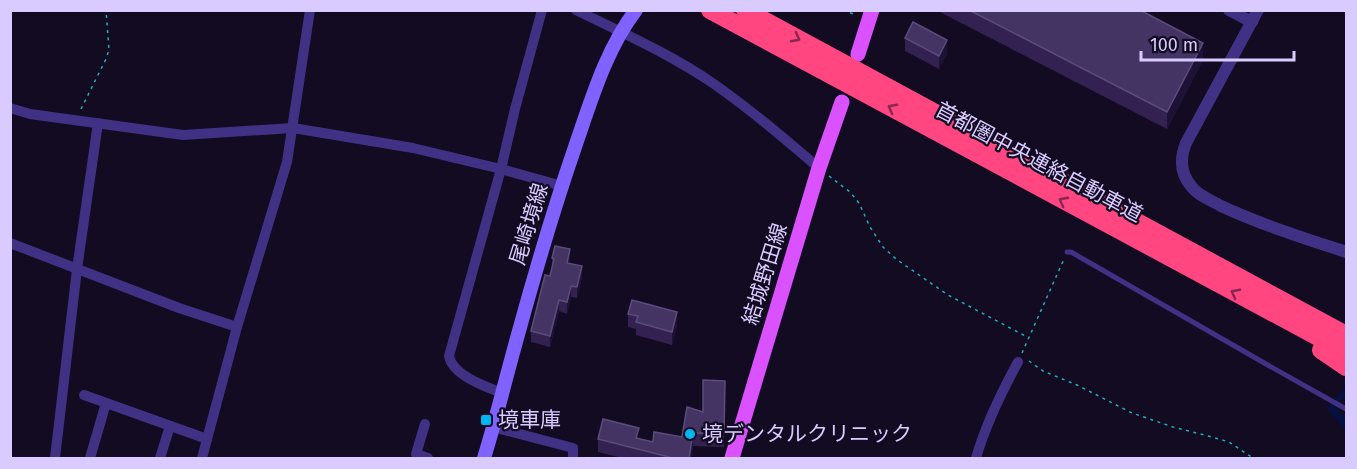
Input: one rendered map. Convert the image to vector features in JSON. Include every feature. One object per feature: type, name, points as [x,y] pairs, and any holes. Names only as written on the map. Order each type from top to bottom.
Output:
[{"type":"highway","name":"首都圏中央連絡自動車道","points":[[710,10],[1347,352]]},
{"type":"highway","name":"首都圏中央連絡自動車道","points":[[745,10],[1347,335]]},
{"type":"highway","points":[[1190,250],[1347,321]]},
{"type":"highway","points":[[1287,320],[1300,336],[1347,367]]},
{"type":"main road","name":"尾崎境線","points":[[484,459],[525,307],[562,186],[596,87],[622,32],[636,10]]},
{"type":"main road","points":[[858,54],[871,15]]},
{"type":"main road","name":"結城野田線","points":[[732,459],[819,168],[842,102]]},
{"type":"street","points":[[202,459],[237,327],[287,162],[310,10]]},
{"type":"street","points":[[502,393],[458,372],[449,356],[542,10]]},
{"type":"street","points":[[576,10],[668,56],[714,84],[819,168]]},
{"type":"street","points":[[1229,10],[1251,22]]},
{"type":"street","points":[[1258,10],[1186,143],[1182,158],[1183,172],[1190,186],[1201,196],[1242,216],[1347,252]]},
{"type":"street","points":[[10,108],[30,114],[183,135],[293,128],[413,148],[562,186]]},
{"type":"street","points":[[55,459],[77,269],[98,123]]},
{"type":"street","points":[[10,243],[179,308],[237,327]]},
{"type":"street","points":[[976,459],[983,435],[1004,387],[1023,362]]},
{"type":"street","points":[[84,395],[207,439]]},
{"type":"street","points":[[90,459],[106,403]]},
{"type":"street","points":[[425,424],[416,454],[428,459]]},
{"type":"street","points":[[160,459],[170,426]]},
{"type":"street","points":[[493,427],[573,448],[573,459]]},
{"type":"lane","points":[[1067,252],[1071,252],[1347,409]]},
{"type":"path","points":[[75,120],[109,50],[106,10]]},
{"type":"path","points":[[843,10],[871,15]]},
{"type":"path","points":[[819,168],[850,192],[860,203],[870,227],[883,247],[896,259],[948,295],[1029,338]]},
{"type":"path","points":[[1067,252],[1029,338],[1023,362],[1077,385],[1132,413],[1229,442],[1253,459]]},
{"type":"shaded area","points":[[1346,386],[1346,395],[1335,408],[1346,419],[1346,431],[1327,409]]},
{"type":"building","points":[[969,10],[1140,10],[1203,43],[1167,112]]},
{"type":"building","points":[[913,22],[947,40],[939,56],[905,38]]},
{"type":"building","points":[[555,246],[570,249],[567,263],[582,266],[577,287],[571,286],[567,302],[559,300],[550,336],[531,331],[545,275],[550,276]]},
{"type":"building","points":[[632,300],[677,312],[672,332],[636,322],[638,316],[628,314]]},
{"type":"building","points":[[703,380],[725,381],[724,434],[693,433],[689,459],[677,459],[598,439],[603,419],[639,428],[636,438],[653,442],[654,432],[682,437],[687,407],[703,412]]},
{"type":"place","name":"境車庫","points":[[486,420]]},
{"type":"place","name":"境デンタルクリニック","points":[[690,434]]}]
